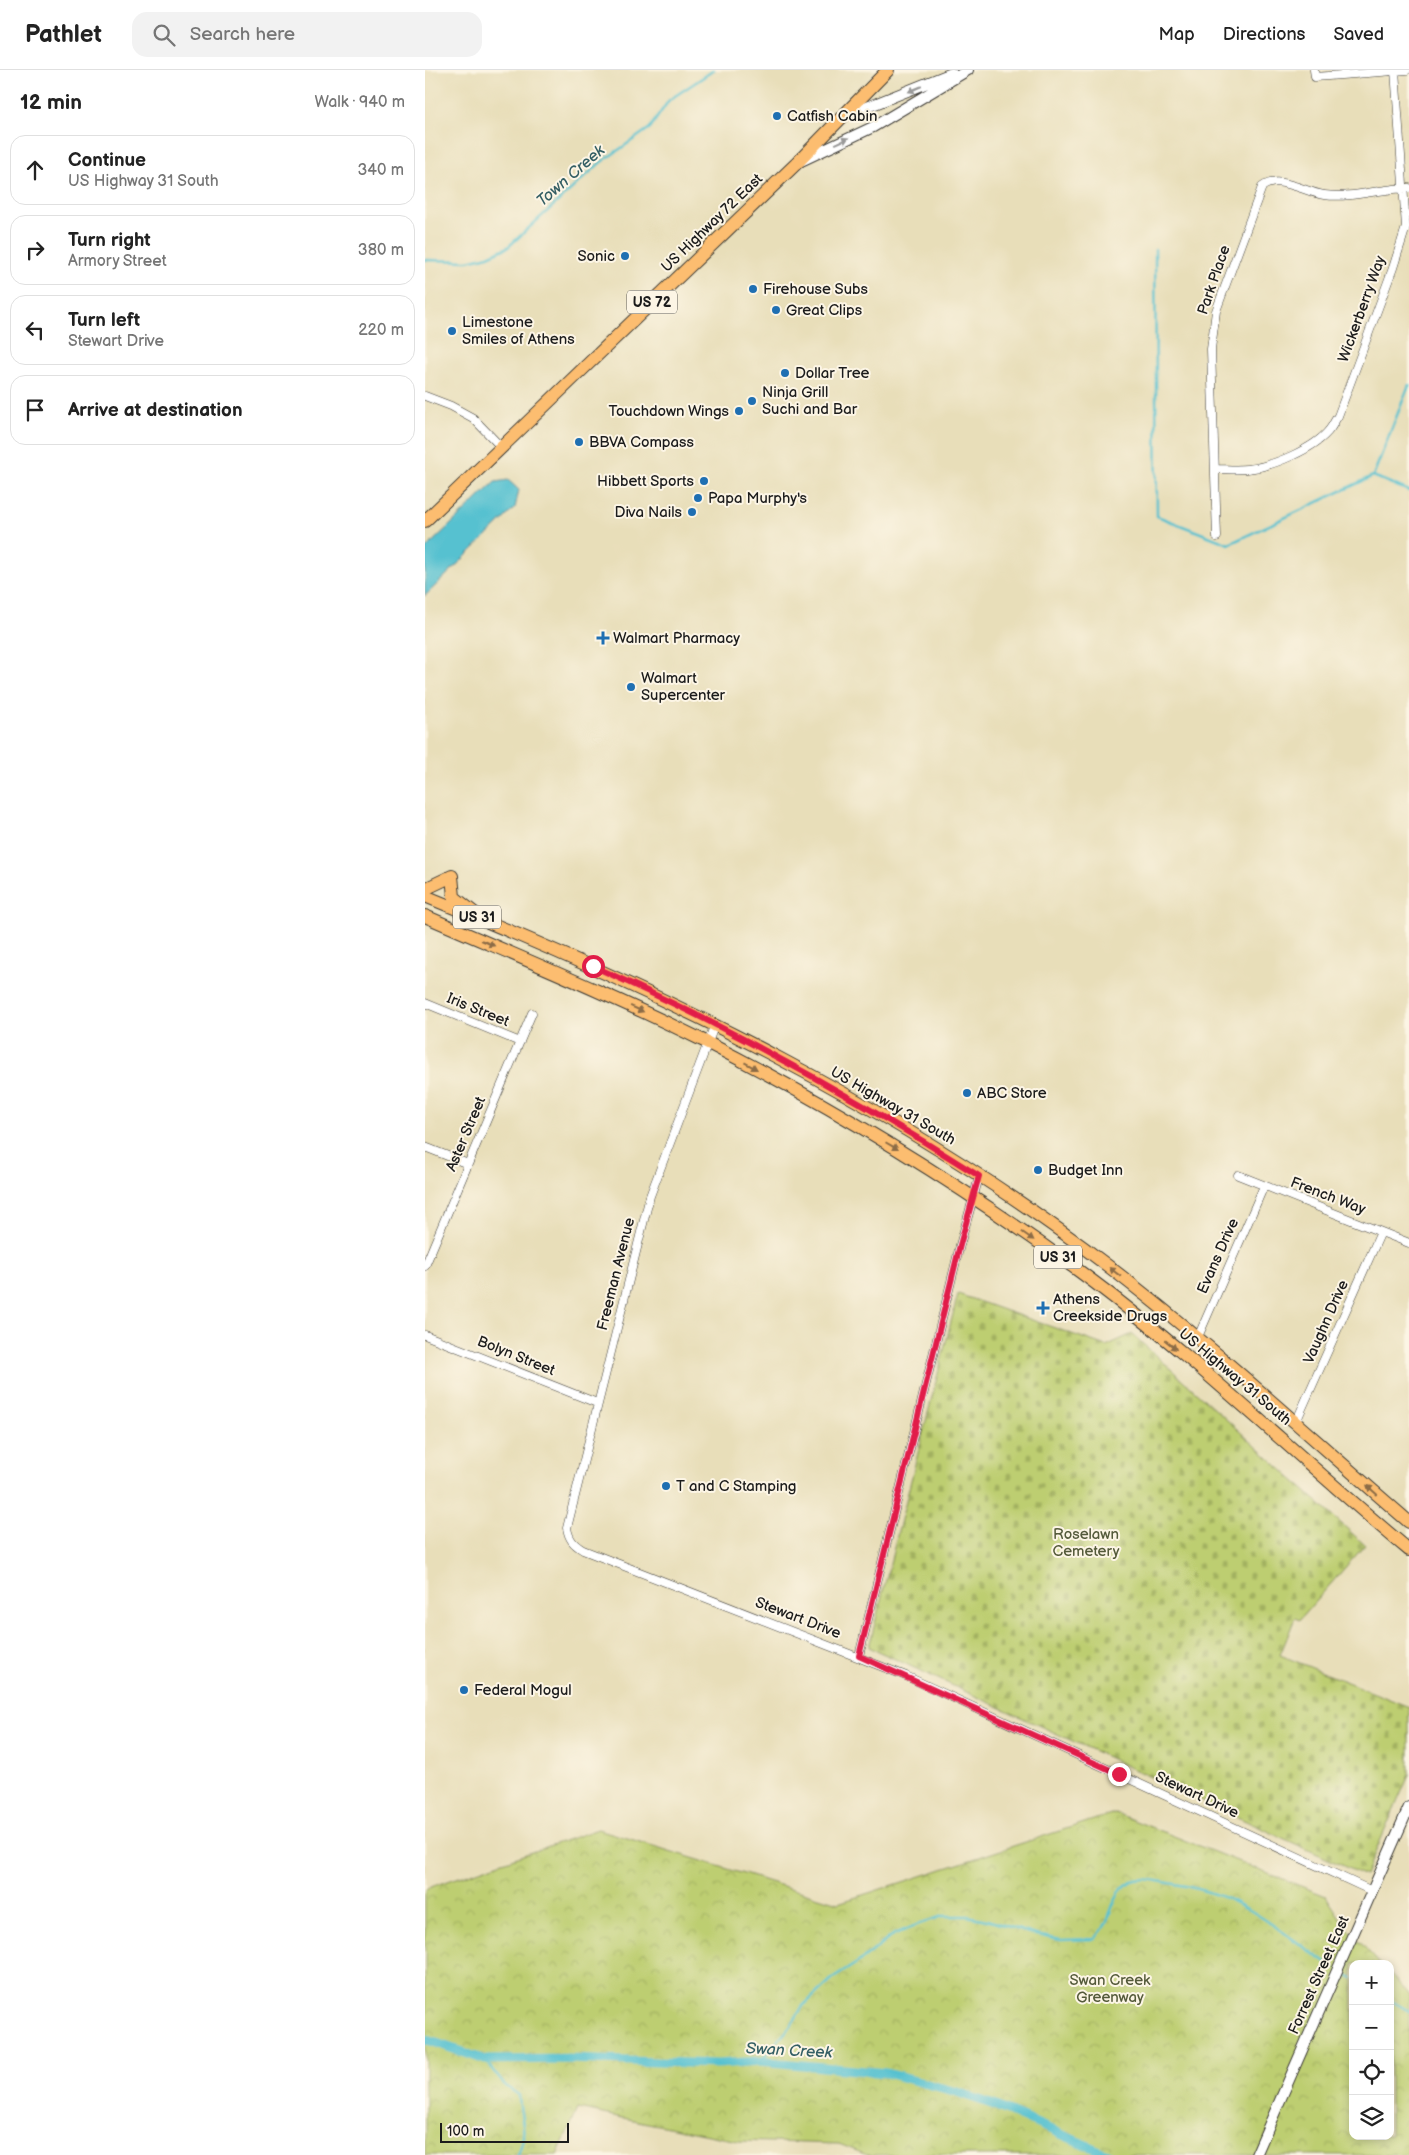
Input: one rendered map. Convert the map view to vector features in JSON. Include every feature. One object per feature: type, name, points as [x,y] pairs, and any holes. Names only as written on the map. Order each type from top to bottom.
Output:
[{"type":"main road","name":"US Highway 72 East","points":[[425,521],[798,162],[888,70]]},
{"type":"main road","points":[[425,889],[452,876],[454,897],[483,920]]},
{"type":"main road","name":"US Highway 31 South","points":[[430,898],[593,966],[715,1024],[922,1140],[979,1176],[1107,1265],[1198,1337],[1409,1522]]},
{"type":"main road","name":"US Highway 31 South","points":[[426,918],[541,966],[708,1043],[902,1152],[975,1198],[1078,1271],[1139,1318],[1253,1412],[1409,1550]]},
{"type":"street","points":[[841,118],[905,94],[960,70]]},
{"type":"street","points":[[798,162],[873,127],[968,70]]},
{"type":"street","points":[[1315,74],[1407,70]]},
{"type":"street","name":"Wickerberry Way","points":[[1216,469],[1247,469],[1264,466],[1310,446],[1329,430],[1341,406],[1393,268],[1406,227],[1406,188],[1395,71]]},
{"type":"street","name":"Park Place","points":[[1217,538],[1212,331],[1216,311],[1262,187],[1269,182],[1279,182],[1324,195],[1342,196],[1406,188]]},
{"type":"street","points":[[425,396],[451,406],[473,418],[502,448]]},
{"type":"street","points":[[426,918],[430,898]]},
{"type":"street","name":"Iris Street","points":[[425,1003],[520,1042]]},
{"type":"street","name":"Aster Street","points":[[425,1266],[532,1013]]},
{"type":"street","name":"Freeman Avenue","points":[[569,1538],[567,1528],[650,1196],[715,1024]]},
{"type":"street","points":[[425,1147],[468,1164]]},
{"type":"street","name":"French Way","points":[[1238,1175],[1409,1243]]},
{"type":"street","points":[[859,1656],[960,1245],[975,1198],[979,1176]]},
{"type":"street","name":"Evans Drive","points":[[1198,1337],[1264,1186]]},
{"type":"street","name":"Vaughn Drive","points":[[1296,1422],[1381,1232]]},
{"type":"street","name":"Bolyn Street","points":[[425,1335],[597,1403]]},
{"type":"street","name":"Stewart Drive","points":[[569,1538],[583,1550],[859,1656],[924,1684],[1372,1891]]},
{"type":"street","name":"Forrest Street East","points":[[1256,2155],[1409,1807]]},
{"type":"green space","name":"Roselawn Cemetery","points":[[958,1294],[1106,1346],[1132,1334],[1365,1545],[1299,1620],[1295,1618],[1280,1655],[1409,1707],[1409,1775],[1365,1876],[869,1647]]},
{"type":"green space","name":"Swan Creek Greenway","points":[[1115,1813],[1326,1896],[1346,1927],[1376,1960],[1349,1960],[1349,2140],[1394,2140],[1394,1978],[1409,1994],[1409,2155],[867,2155],[839,2144],[738,2141],[578,2109],[557,2155],[425,2155],[425,1889],[598,1829],[838,1903]]},
{"type":"water","points":[[508,480],[519,490],[515,508],[425,596],[425,549],[495,482]]},
{"type":"waterway","name":"Town Creek","points":[[425,260],[468,261],[488,256],[508,247],[600,163],[650,128],[669,100],[714,70]]},
{"type":"waterway","points":[[1155,249],[1157,516],[1229,544],[1373,476],[1409,385]]},
{"type":"waterway","points":[[1373,476],[1409,491]]},
{"type":"waterway","points":[[760,2061],[790,2027],[803,2006],[832,1979],[863,1959],[893,1935],[943,1916],[967,1916],[1061,1940],[1095,1939],[1104,1927],[1120,1891],[1133,1880],[1155,1880],[1195,1888],[1236,1903],[1269,1922],[1334,1968]]},
{"type":"waterway","points":[[1341,1972],[1349,1976]]},
{"type":"waterway","points":[[1394,2002],[1409,2011]]},
{"type":"waterway","name":"Swan Creek","points":[[425,2039],[485,2060],[567,2059],[718,2064],[760,2061],[886,2073],[957,2092],[994,2105],[1109,2155]]},
{"type":"waterway","points":[[485,2060],[505,2086],[519,2095],[523,2137],[518,2155]]},
{"type":"place","name":"Catfish Cabin","points":[[777,116]]},
{"type":"place","name":"Sonic","points":[[625,256]]},
{"type":"place","name":"Firehouse Subs","points":[[753,289]]},
{"type":"place","name":"Great Clips","points":[[776,310]]},
{"type":"place","name":"Limestone Smiles of Athens","points":[[452,331]]},
{"type":"place","name":"Dollar Tree","points":[[785,373]]},
{"type":"place","name":"Ninja Grill Suchi and Bar","points":[[752,401]]},
{"type":"place","name":"Touchdown Wings","points":[[739,411]]},
{"type":"place","name":"BBVA Compass","points":[[579,442]]},
{"type":"place","name":"Hibbett Sports","points":[[704,481]]},
{"type":"place","name":"Papa Murphy's","points":[[698,498]]},
{"type":"place","name":"Diva Nails","points":[[692,512]]},
{"type":"place","name":"Walmart Pharmacy","points":[[603,638]]},
{"type":"place","name":"Walmart Supercenter","points":[[631,687]]},
{"type":"place","name":"ABC Store","points":[[967,1093]]},
{"type":"place","name":"Budget Inn","points":[[1038,1170]]},
{"type":"place","name":"Athens Creekside Drugs","points":[[1043,1308]]},
{"type":"place","name":"T and C Stamping","points":[[666,1486]]},
{"type":"place","name":"Federal Mogul","points":[[464,1690]]},
{"type":"route","points":[[593,966],[715,1024],[780,1059],[922,1140],[979,1176],[975,1198],[960,1245],[859,1656],[1119,1774]]}]
